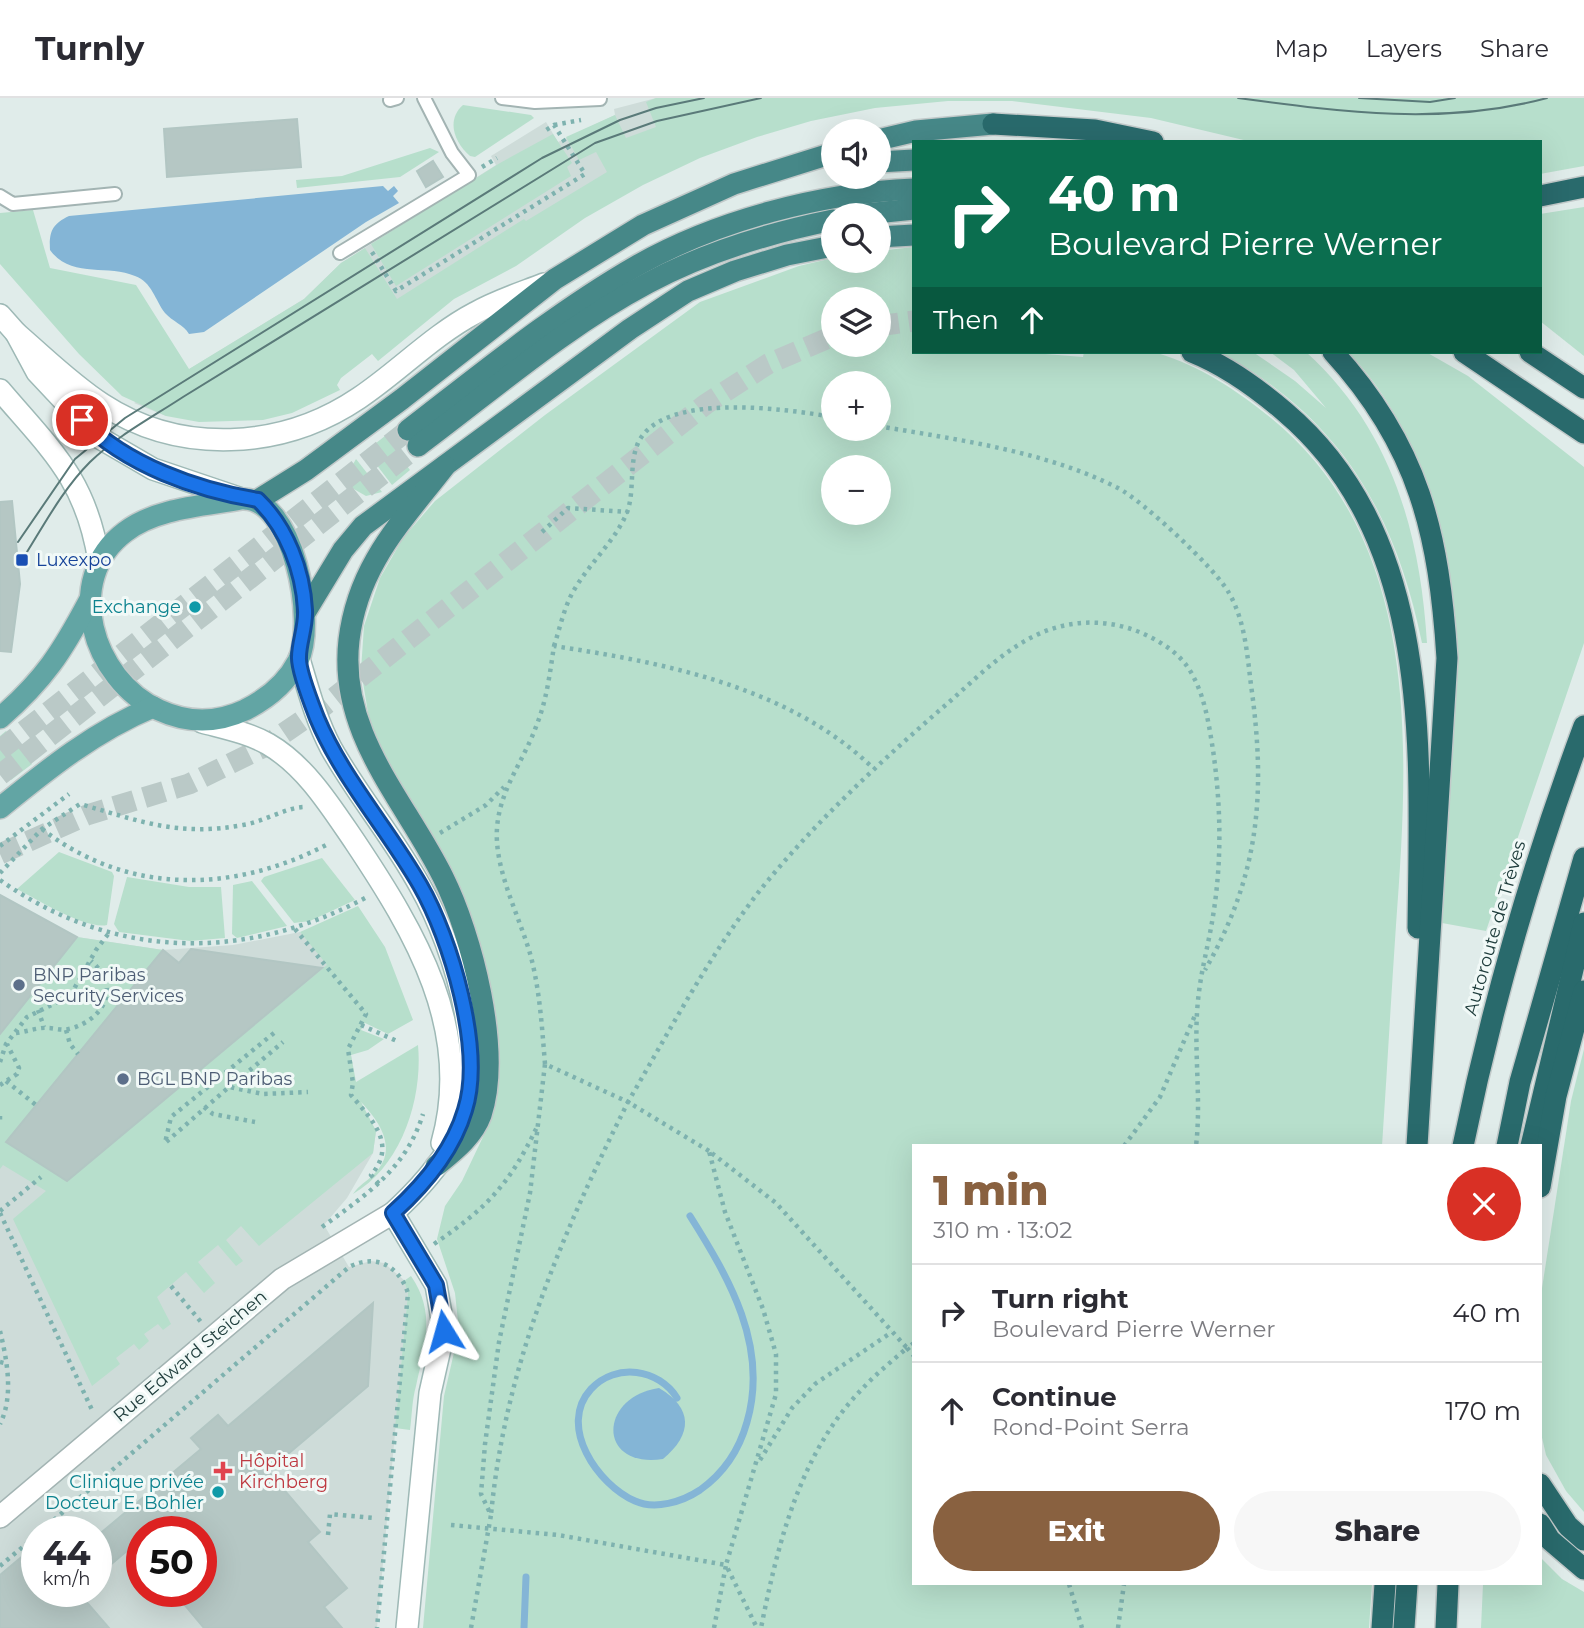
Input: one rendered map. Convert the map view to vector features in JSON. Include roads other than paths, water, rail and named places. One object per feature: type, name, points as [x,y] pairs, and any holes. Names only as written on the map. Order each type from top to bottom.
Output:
[{"type":"highway","points":[[891,137],[916,131],[993,124],[1095,130],[1143,140]]},
{"type":"highway","points":[[250,500],[306,470],[555,279],[643,225],[734,184],[821,157]]},
{"type":"highway","points":[[891,161],[912,160]]},
{"type":"highway","points":[[780,171],[821,167]]},
{"type":"highway","points":[[1542,196],[1584,187]]},
{"type":"highway","points":[[823,203],[912,189]]},
{"type":"highway","points":[[821,203],[790,208],[738,223],[639,265],[517,345],[413,438],[591,318],[647,284],[695,261],[745,243],[821,223]]},
{"type":"highway","points":[[891,211],[912,209]]},
{"type":"highway","points":[[891,236],[912,235]]},
{"type":"highway","points":[[306,611],[343,550],[363,526],[390,503],[445,467],[630,328],[688,291],[735,271],[787,255],[821,248]]},
{"type":"highway","points":[[1196,354],[1258,389],[1310,435],[1340,469],[1369,515],[1393,577],[1411,673],[1420,782],[1418,942],[1429,977]]},
{"type":"highway","points":[[1335,354],[1361,382],[1396,436],[1420,489],[1432,527],[1443,599],[1447,658],[1417,1144]]},
{"type":"highway","points":[[1467,354],[1584,433]]},
{"type":"highway","points":[[1533,354],[1584,388]]},
{"type":"highway","points":[[436,1166],[463,1143],[481,1115],[486,1078],[486,1044],[478,984],[460,914],[443,876],[391,793],[367,747],[354,707],[348,674],[354,608],[364,579],[386,542],[445,467]]},
{"type":"highway","name":"Autoroute de Trèves","points":[[1463,1144],[1478,1072],[1518,923],[1584,726]]},
{"type":"highway","points":[[1507,1144],[1520,1082],[1584,858]]},
{"type":"highway","points":[[1531,1144],[1584,923]]},
{"type":"highway","points":[[1542,1176],[1556,1096],[1584,991]]},
{"type":"highway","points":[[1542,1486],[1568,1526],[1584,1540]]},
{"type":"highway","points":[[1542,1527],[1550,1540],[1584,1569]]},
{"type":"highway","points":[[1382,1628],[1385,1585]]},
{"type":"highway","points":[[1404,1628],[1407,1585]]},
{"type":"highway","points":[[1446,1628],[1448,1585]]},
{"type":"main road","points":[[0,315],[16,333],[100,404],[139,425],[195,440],[246,439],[315,421],[357,400],[474,313],[555,279]]},
{"type":"main road","points":[[16,333],[37,372],[98,437],[153,469],[250,500],[286,539],[296,561],[306,611],[299,659],[284,682],[262,701],[235,714],[202,722]]},
{"type":"main road","points":[[0,390],[74,480],[94,528],[99,561]]},
{"type":"main road","points":[[0,718],[38,683],[58,658],[89,601],[99,561],[113,542],[145,520],[250,500]]},
{"type":"main road","points":[[89,601],[102,654],[130,692],[176,718],[202,722],[267,743],[292,761],[333,809],[413,933],[431,972],[446,1019],[450,1057],[446,1131],[436,1166]]},
{"type":"main road","name":"Rue Edward Steichen","points":[[0,1517],[282,1279],[393,1213],[416,1192],[455,1139],[466,1108],[470,1074],[465,1015],[452,960],[421,886],[331,748],[316,717],[299,659]]},
{"type":"main road","points":[[0,808],[48,768],[97,735],[153,707]]},
{"type":"main road","points":[[393,1213],[436,1285],[444,1331],[430,1393],[407,1628]]},
{"type":"lane","points":[[340,253],[469,174],[452,153],[424,98]]},
{"type":"lane","points":[[502,98],[536,102],[600,99]]},
{"type":"lane","points":[[0,196],[13,204],[115,194]]},
{"type":"water","points":[[383,186],[388,191],[394,186],[398,191],[393,196],[399,203],[366,222],[204,332],[189,334],[165,313],[141,279],[124,273],[68,265],[50,250],[53,229],[69,216]]},
{"type":"water","points":[[659,1388],[678,1404],[685,1422],[684,1431],[673,1450],[663,1459],[641,1459],[626,1453],[617,1443],[613,1431],[616,1417],[625,1404],[639,1394]]},
{"type":"waterway","points":[[677,1398],[669,1388],[648,1375],[624,1372],[601,1380],[591,1389],[582,1404],[578,1420],[586,1453],[608,1482],[621,1493],[643,1504],[660,1505],[677,1501],[700,1490],[723,1469],[740,1442],[752,1394],[753,1366],[741,1314],[731,1288],[690,1216]]},
{"type":"waterway","points":[[524,1628],[526,1577]]},
{"type":"tunnel","points":[[891,324],[912,321]]},
{"type":"tunnel","points":[[0,854],[87,815],[189,784],[262,748],[325,705],[706,404],[768,364],[821,341]]},
{"type":"tunnel","points":[[0,750],[408,430]]},
{"type":"tunnel","points":[[0,775],[418,446]]},
{"type":"tram line","points":[[18,542],[75,459],[125,418],[542,158],[620,120],[656,108],[704,98]]},
{"type":"tram line","points":[[22,560],[62,497],[90,462],[123,436],[183,397],[595,143],[657,121],[761,98]]},
{"type":"tram line","points":[[1238,98],[1393,114],[1470,112],[1547,98]]},
{"type":"tram line","points":[[1359,98],[1430,102],[1455,98]]},
{"type":"place","name":"Luxexpo","points":[[22,560]]},
{"type":"place","name":"Exchange","points":[[195,607]]},
{"type":"place","name":"BNP Paribas Security Services","points":[[19,985]]},
{"type":"place","name":"BGL BNP Paribas","points":[[123,1079]]},
{"type":"place","name":"Hôpital Kirchberg","points":[[223,1471]]},
{"type":"place","name":"Clinique privée Docteur E. Bohler","points":[[218,1492]]}]
